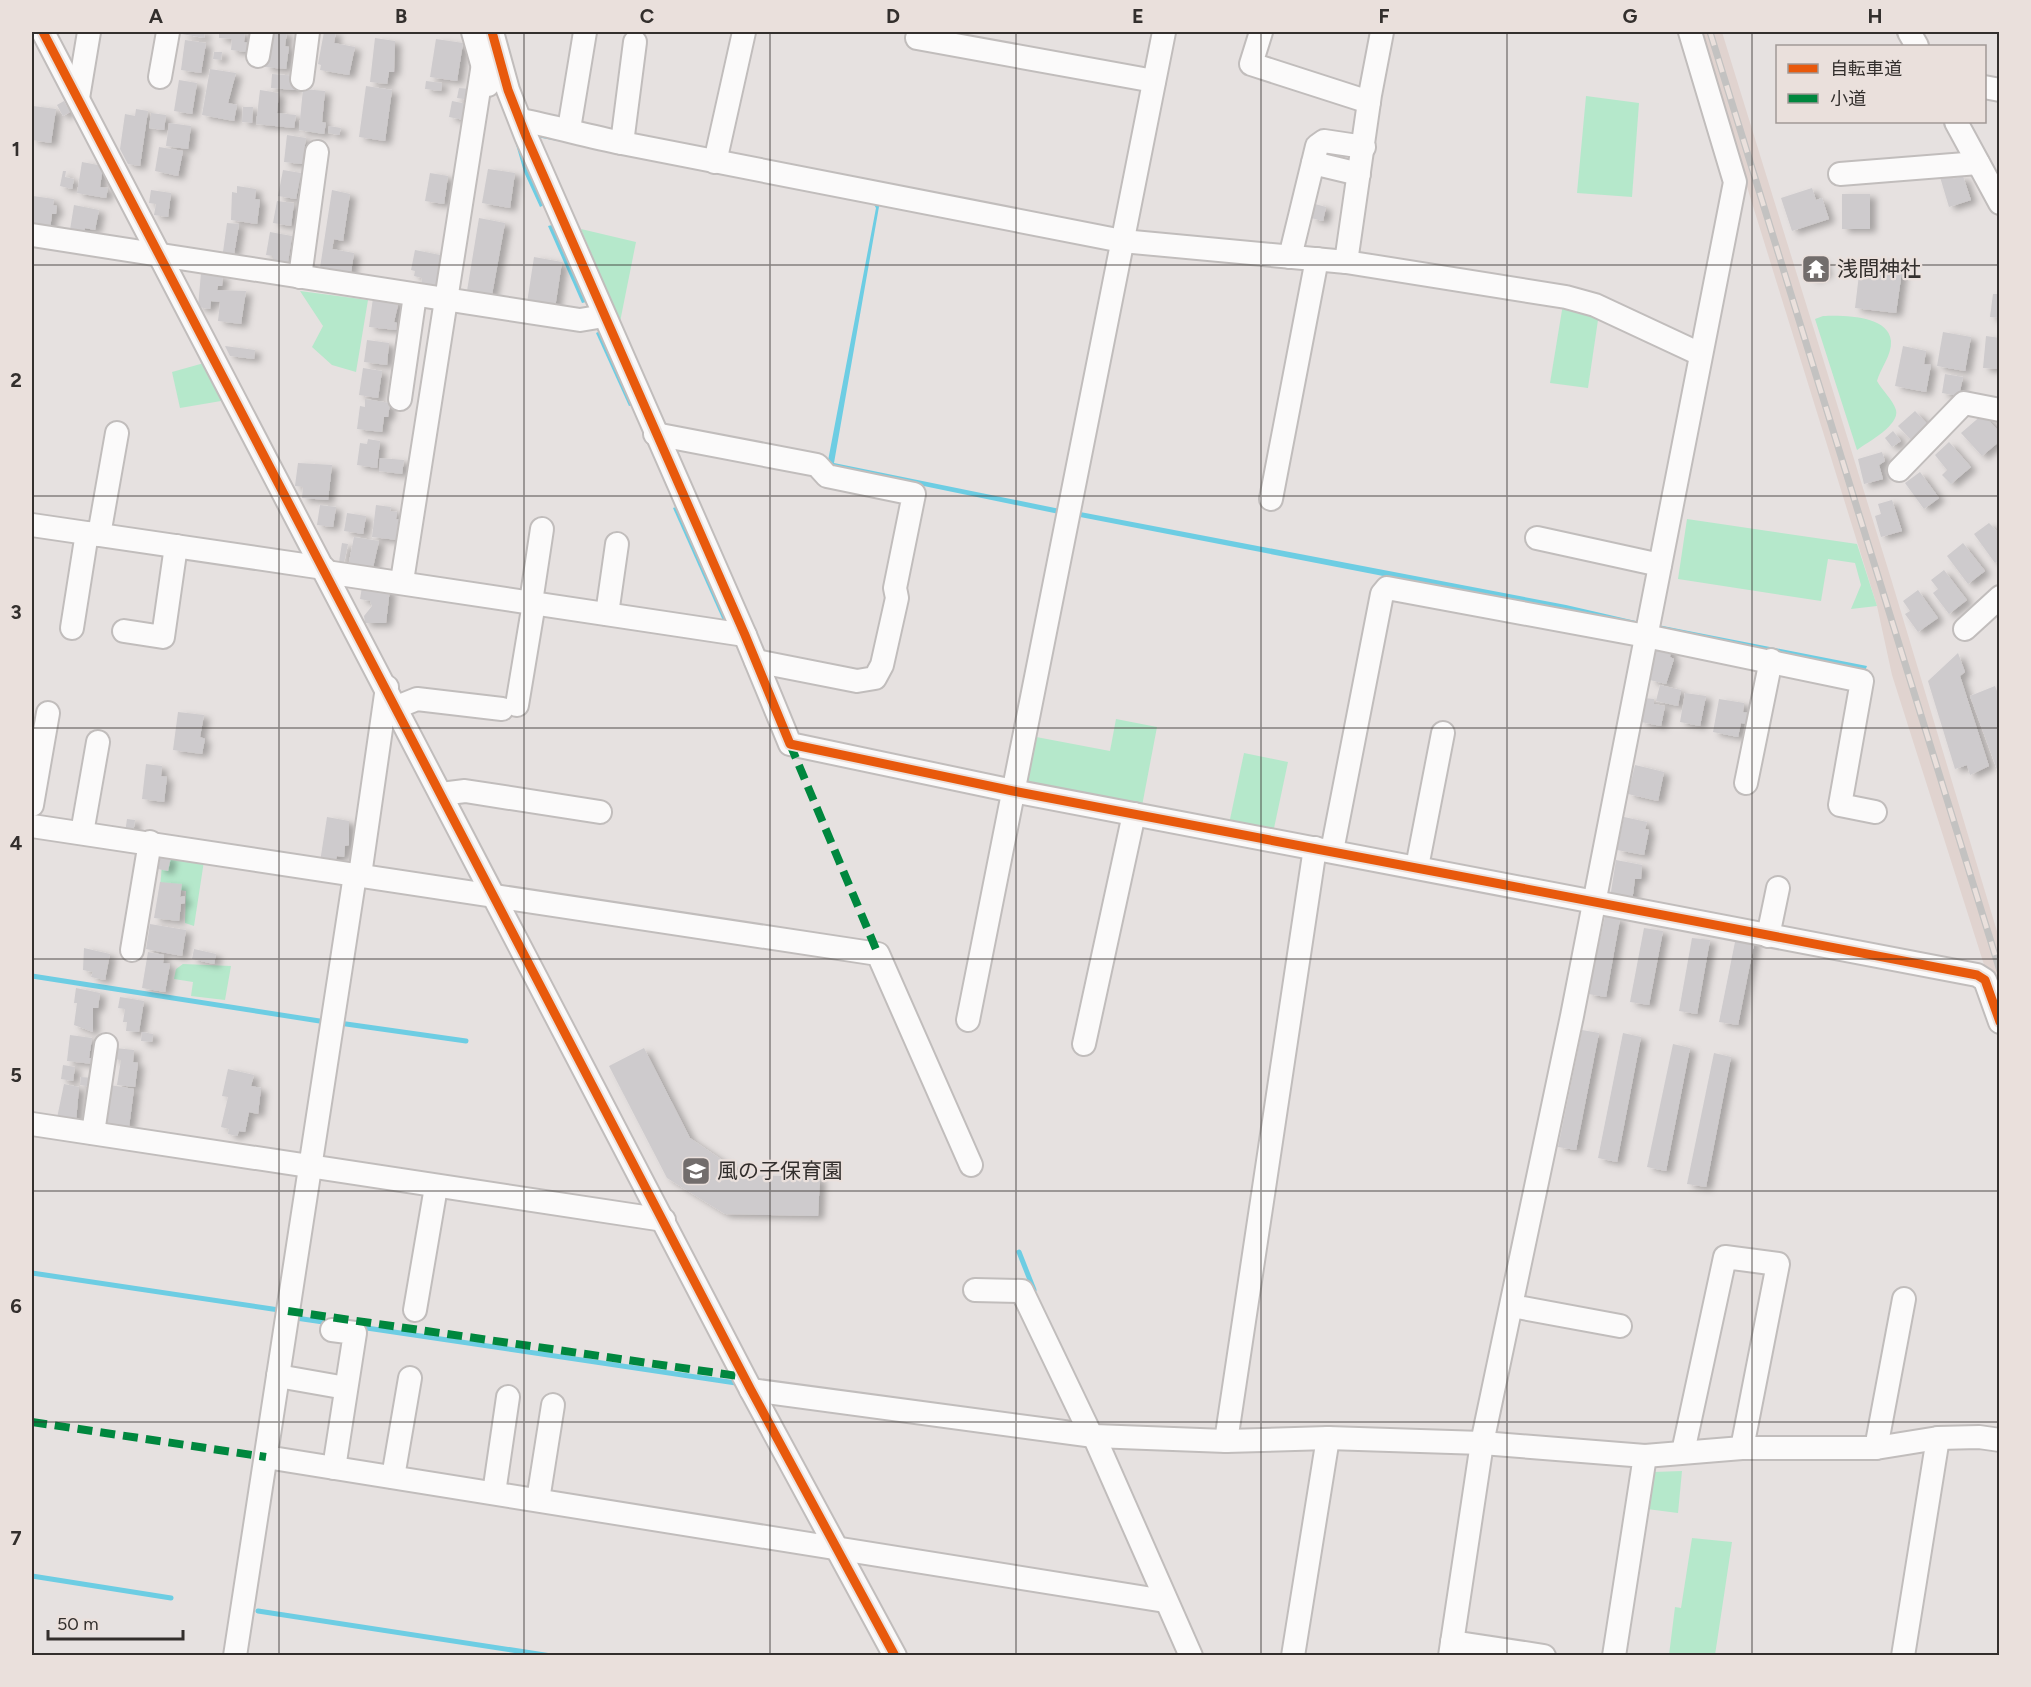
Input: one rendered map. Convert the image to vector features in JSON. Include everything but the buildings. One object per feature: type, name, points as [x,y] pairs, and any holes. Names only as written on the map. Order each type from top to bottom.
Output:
[{"type":"street","points":[[43,32],[752,1390],[895,1656]]},
{"type":"street","points":[[78,98],[89,32]]},
{"type":"street","points":[[160,77],[168,32]]},
{"type":"street","points":[[258,56],[262,32]]},
{"type":"street","points":[[302,79],[308,32]]},
{"type":"street","points":[[472,32],[482,70],[492,88],[508,90]]},
{"type":"street","points":[[492,32],[508,90],[655,434],[745,635],[790,744],[1013,791],[1977,975],[1985,980],[2000,1022]]},
{"type":"street","points":[[569,129],[585,32]]},
{"type":"street","points":[[715,162],[744,32]]},
{"type":"street","points":[[968,1020],[1164,32]]},
{"type":"street","points":[[1261,32],[1251,64],[1369,102]]},
{"type":"street","points":[[1346,262],[1369,102],[1382,32]]},
{"type":"street","points":[[1544,1656],[1451,1649],[1482,1443],[1572,1016],[1700,354],[1736,182],[1690,32]]},
{"type":"street","points":[[917,38],[1154,81]]},
{"type":"street","points":[[622,143],[635,42]]},
{"type":"street","points":[[402,581],[482,70]]},
{"type":"street","points":[[521,120],[569,129],[578,135],[1122,240],[1346,262],[1580,300],[1700,354]]},
{"type":"street","points":[[1957,123],[2000,202]]},
{"type":"street","points":[[1290,256],[1317,146],[1324,141],[1364,147]]},
{"type":"street","points":[[300,277],[317,152]]},
{"type":"street","points":[[1840,174],[1978,163]]},
{"type":"street","points":[[1313,164],[1359,174]]},
{"type":"street","points":[[32,235],[580,320],[604,316]]},
{"type":"street","points":[[1271,499],[1317,259]]},
{"type":"street","points":[[400,399],[415,295]]},
{"type":"street","points":[[1899,470],[1964,403],[2000,410]]},
{"type":"street","points":[[72,628],[117,433]]},
{"type":"street","points":[[655,434],[817,465],[826,476],[914,494],[895,588],[897,598],[882,665],[875,678],[857,681],[756,661]]},
{"type":"street","points":[[32,525],[745,635]]},
{"type":"street","points":[[392,697],[509,707],[533,602],[542,529]]},
{"type":"street","points":[[1537,538],[1660,565]]},
{"type":"street","points":[[607,614],[618,544]]},
{"type":"street","points":[[124,631],[163,637],[176,546]]},
{"type":"street","points":[[1226,1441],[1323,850],[1382,594],[1387,588],[1770,660],[1862,681],[1840,805],[1875,812]]},
{"type":"street","points":[[1965,629],[2000,597]]},
{"type":"street","points":[[1746,783],[1770,660]]},
{"type":"street","points":[[235,1656],[309,1167],[357,875],[392,697]]},
{"type":"street","points":[[32,805],[48,713]]},
{"type":"street","points":[[1417,867],[1443,733]]},
{"type":"street","points":[[82,833],[98,742]]},
{"type":"street","points":[[441,794],[465,791],[600,812]]},
{"type":"street","points":[[1084,1044],[1134,814]]},
{"type":"street","points":[[32,826],[150,842],[878,954],[970,1165]]},
{"type":"street","points":[[132,950],[150,842]]},
{"type":"street","points":[[1768,936],[1778,888]]},
{"type":"street","points":[[93,1133],[106,1045]]},
{"type":"street","points":[[32,1124],[664,1220]]},
{"type":"street","points":[[415,1310],[436,1187]]},
{"type":"street","points":[[1683,1452],[1725,1257],[1778,1264],[1742,1448]]},
{"type":"street","points":[[975,1290],[1022,1291],[1092,1435],[1191,1656]]},
{"type":"street","points":[[1876,1448],[1904,1299]]},
{"type":"street","points":[[1512,1306],[1620,1326]]},
{"type":"street","points":[[332,1330],[355,1333],[334,1468]]},
{"type":"street","points":[[278,1377],[346,1388]]},
{"type":"street","points":[[393,1477],[410,1378]]},
{"type":"street","points":[[752,1390],[1092,1435],[1226,1441],[1328,1438],[1482,1443],[1645,1456],[1742,1448],[1876,1448],[1938,1438],[1979,1437],[2000,1440]]},
{"type":"street","points":[[494,1493],[508,1397]]},
{"type":"street","points":[[538,1500],[553,1405]]},
{"type":"street","points":[[1293,1656],[1328,1438]]},
{"type":"street","points":[[1903,1656],[1938,1438]]},
{"type":"street","points":[[1614,1656],[1645,1456]]},
{"type":"street","points":[[266,1457],[1166,1600]]},
{"type":"shaded area","points":[[1699,32],[1722,32],[1892,582],[1999,938],[1999,1012],[1892,675],[1877,606]]},
{"type":"green space","points":[[1586,96],[1639,103],[1632,197],[1577,193]]},
{"type":"green space","points":[[581,229],[636,242],[620,322]]},
{"type":"green space","points":[[300,291],[368,300],[356,372],[332,365],[312,347],[323,326]]},
{"type":"green space","points":[[1563,304],[1598,320],[1588,388],[1550,383]]},
{"type":"green space","points":[[1823,316],[1863,318],[1874,321],[1888,332],[1891,341],[1890,351],[1877,381],[1895,406],[1896,416],[1882,433],[1857,450],[1815,319]]},
{"type":"green space","points":[[204,363],[221,401],[180,408],[172,372]]},
{"type":"green space","points":[[1687,519],[1857,544],[1877,606],[1851,609],[1861,585],[1855,563],[1828,559],[1821,601],[1678,579]]},
{"type":"green space","points":[[1116,719],[1157,727],[1142,806],[1022,782],[1031,736],[1110,751]]},
{"type":"green space","points":[[1244,753],[1288,762],[1273,833],[1229,824]]},
{"type":"green space","points":[[163,854],[204,861],[194,926],[185,923],[186,891],[160,887]]},
{"type":"green space","points":[[183,964],[231,966],[225,1000],[191,996],[193,982],[174,979],[176,969]]},
{"type":"green space","points":[[1682,1471],[1678,1513],[1647,1509],[1653,1472]]},
{"type":"green space","points":[[1692,1538],[1732,1542],[1715,1655],[1669,1655],[1675,1607],[1681,1608]]},
{"type":"water","points":[[516,126],[527,167],[544,205],[540,207],[524,172],[511,127]]},
{"type":"water","points":[[538,132],[880,201],[834,463],[1060,509],[1059,514],[827,466],[876,208],[872,201],[537,137]]},
{"type":"water","points":[[552,225],[586,302],[582,303],[548,226]]},
{"type":"water","points":[[600,331],[633,405],[629,406],[596,333]]},
{"type":"water","points":[[676,507],[729,623],[725,625],[673,508]]},
{"type":"water","points":[[1075,511],[1566,605],[1640,622],[1640,626],[1075,516]]},
{"type":"water","points":[[1658,625],[1867,666],[1865,671],[1658,630]]},
{"type":"waterway","points":[[32,976],[326,1022]]},
{"type":"waterway","points":[[339,1023],[466,1041]]},
{"type":"waterway","points":[[1019,1252],[1034,1290]]},
{"type":"waterway","points":[[32,1273],[279,1310]]},
{"type":"waterway","points":[[296,1318],[330,1323]]},
{"type":"waterway","points":[[360,1327],[736,1383]]},
{"type":"waterway","points":[[32,1576],[171,1598]]},
{"type":"waterway","points":[[258,1611],[551,1656]]},
{"type":"railway","points":[[1710,32],[2000,971]]},
{"type":"marked path","points":[[790,744],[878,954]]},
{"type":"marked path","points":[[288,1311],[745,1377]]},
{"type":"marked path","points":[[32,1422],[266,1457]]},
{"type":"cycle path","points":[[43,32],[751,1390],[895,1656]]},
{"type":"cycle path","points":[[492,32],[508,90],[526,136],[745,635],[790,744],[1013,791],[1977,975],[1985,980],[2000,1022]]},
{"type":"place","name":"浅間神社","points":[[1816,269]]},
{"type":"place","name":"風の子保育園","points":[[696,1171]]}]
